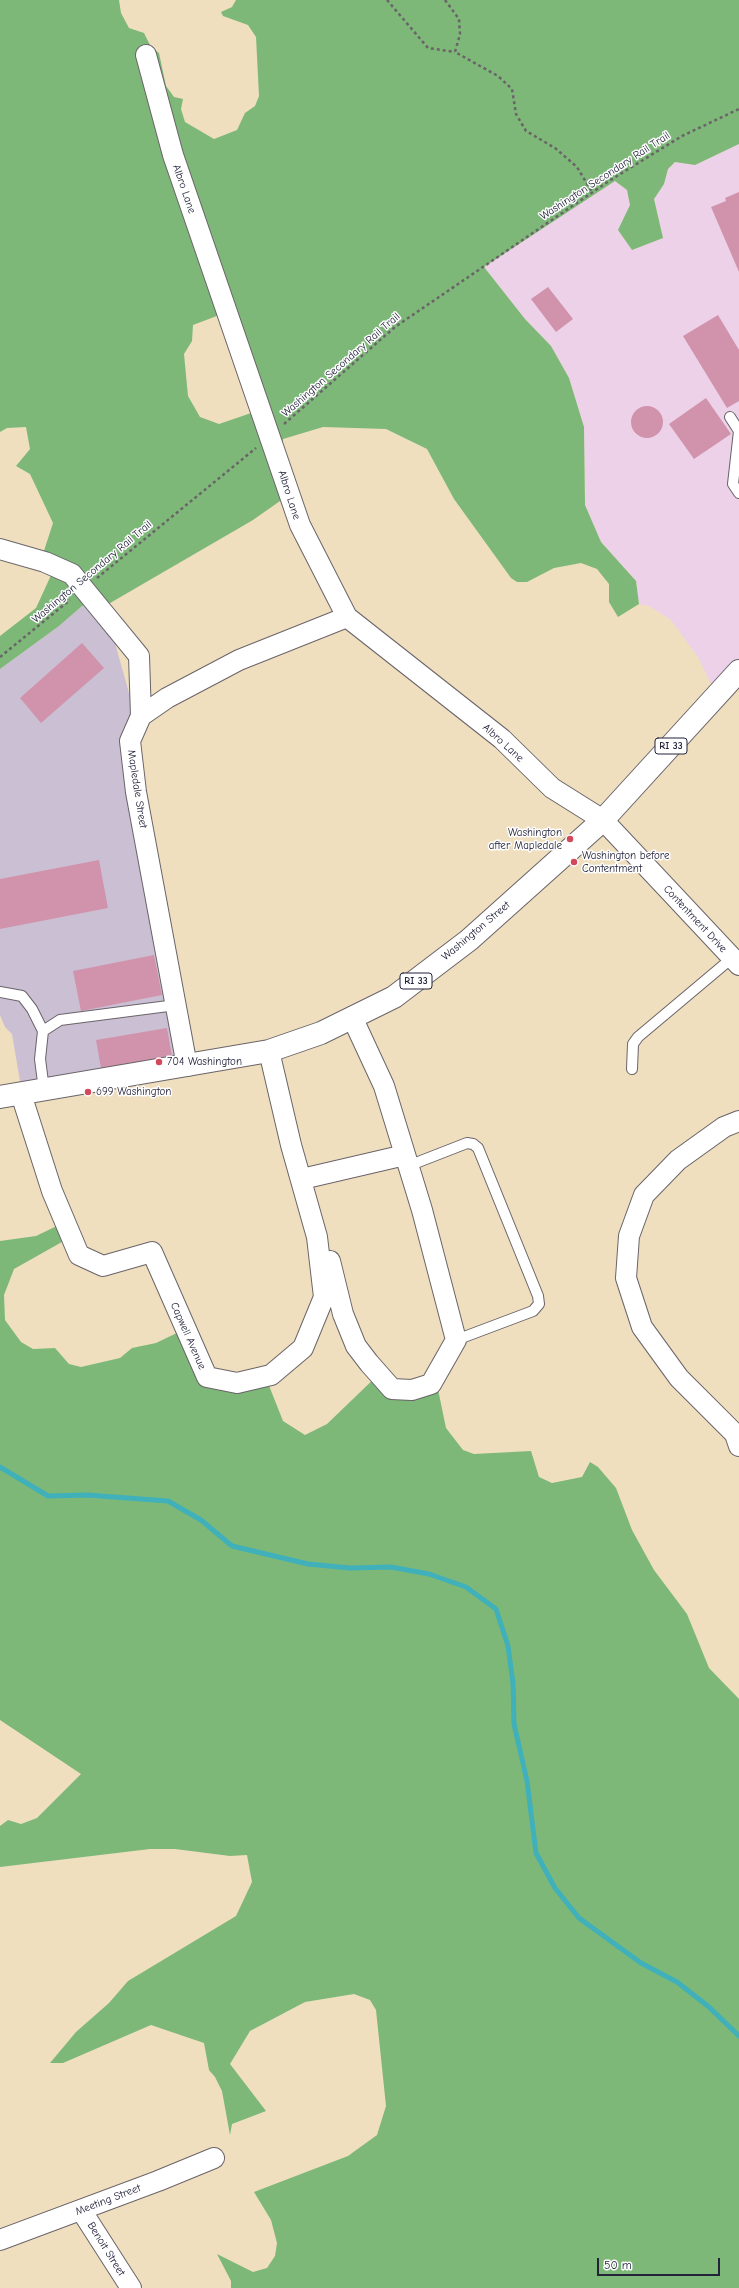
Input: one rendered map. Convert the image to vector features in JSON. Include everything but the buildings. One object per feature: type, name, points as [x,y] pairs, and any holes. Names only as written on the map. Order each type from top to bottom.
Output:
[{"type":"main road","name":"Washington Street","points":[[10,1096],[268,1051],[321,1034],[394,997],[468,940],[603,820],[739,671]]},
{"type":"street","name":"Albro Lane","points":[[146,55],[172,155],[300,526],[347,617],[502,739],[552,788],[603,820]]},
{"type":"street","points":[[0,549],[45,562],[72,574],[139,656],[141,716]]},
{"type":"street","points":[[141,716],[167,698],[239,660],[347,617]]},
{"type":"street","name":"Mapledale Street","points":[[141,716],[130,741],[133,770],[187,1066]]},
{"type":"street","name":"Contentment Drive","points":[[603,820],[736,961]]},
{"type":"street","points":[[317,1237],[328,1252],[343,1314],[356,1346],[392,1389],[412,1390],[431,1384],[456,1340],[407,1160],[384,1086],[352,1017]]},
{"type":"street","name":"Capwell Avenue","points":[[10,1096],[79,1255],[103,1266],[152,1252],[206,1377],[237,1383],[271,1375],[303,1348],[324,1297],[317,1237],[302,1179],[291,1145],[268,1051]]},
{"type":"street","points":[[738,1437],[679,1378],[642,1327],[626,1278],[629,1236],[644,1195],[678,1160],[724,1127],[739,1121]]},
{"type":"street","points":[[302,1179],[407,1160]]},
{"type":"street","name":"Meeting Street","points":[[0,2240],[214,2158]]},
{"type":"street","name":"Benoit Street","points":[[81,2210],[131,2288]]},
{"type":"lane","points":[[730,417],[739,431],[733,484],[739,494]]},
{"type":"lane","points":[[632,1069],[633,1044],[638,1037],[736,961]]},
{"type":"lane","points":[[0,992],[22,996],[32,1009],[43,1031],[40,1059],[44,1090]]},
{"type":"lane","points":[[43,1031],[60,1020],[176,1005]]},
{"type":"lane","points":[[407,1160],[468,1143],[473,1144],[478,1148],[538,1296],[539,1304],[532,1311],[456,1340]]},
{"type":"path","points":[[387,0],[428,48],[455,52],[498,76],[512,90],[516,114],[526,131],[556,148],[577,167],[592,192]]},
{"type":"path","points":[[445,0],[460,18],[460,34],[455,52]]},
{"type":"path","name":"Washington Secondary Rail Trail","points":[[0,657],[270,437],[395,327],[592,192],[682,136],[739,109]]},
{"type":"shaded area","points":[[739,144],[739,666],[714,690],[698,657],[671,620],[649,606],[639,604],[636,581],[601,542],[585,505],[584,427],[569,378],[551,346],[525,319],[484,267],[615,181],[627,190],[630,205],[618,230],[632,250],[663,238],[654,199],[664,184],[668,169],[675,162],[695,165]]},
{"type":"shaded area","points":[[89,600],[113,636],[129,693],[140,715],[128,744],[187,1065],[22,1093],[12,1034],[5,1027],[0,1015],[0,669],[59,626]]},
{"type":"green space","points":[[0,0],[119,0],[121,13],[129,28],[144,33],[151,47],[159,53],[166,86],[174,97],[183,99],[181,109],[185,122],[214,139],[237,130],[245,113],[255,106],[259,96],[256,37],[248,25],[223,16],[221,12],[232,7],[236,0],[739,0],[739,144],[695,165],[675,162],[668,169],[664,184],[654,199],[663,238],[632,250],[618,230],[630,205],[627,190],[615,181],[484,267],[525,319],[551,346],[569,378],[584,427],[585,505],[601,542],[636,581],[639,604],[618,617],[609,602],[609,584],[597,569],[581,563],[554,568],[527,582],[517,582],[511,578],[454,499],[427,449],[386,429],[323,427],[283,439],[280,501],[253,520],[105,606],[89,600],[59,626],[0,669],[0,636],[36,608],[53,571],[41,560],[53,523],[30,474],[16,466],[30,449],[26,427],[7,428],[0,432]],"holes":[[[222,314],[257,411],[219,424],[200,417],[188,396],[184,354],[192,341],[193,325]]]},
{"type":"green space","points":[[61,1224],[69,1238],[14,1269],[4,1295],[5,1320],[21,1342],[33,1349],[55,1348],[69,1364],[81,1367],[120,1358],[132,1348],[156,1343],[181,1331],[207,1379],[266,1378],[283,1421],[305,1435],[327,1424],[379,1374],[394,1385],[420,1383],[434,1370],[446,1428],[463,1450],[474,1454],[531,1451],[539,1477],[552,1483],[582,1477],[590,1462],[598,1467],[616,1488],[632,1530],[654,1570],[687,1614],[709,1668],[739,1699],[739,2288],[231,2288],[231,2281],[217,2254],[253,2272],[267,2268],[275,2256],[277,2243],[271,2220],[254,2192],[348,2156],[377,2135],[386,2106],[376,2010],[370,2000],[354,1994],[305,2002],[250,2031],[230,2064],[266,2111],[232,2124],[230,2135],[222,2091],[215,2077],[209,2070],[204,2043],[151,2025],[63,2063],[50,2063],[76,2032],[109,2003],[128,1981],[236,1916],[252,1882],[247,1855],[230,1856],[175,1849],[150,1849],[0,1867],[0,1826],[8,1820],[21,1824],[37,1818],[81,1774],[0,1720],[0,1241],[36,1236]]},
{"type":"waterway","points":[[0,1467],[48,1496],[87,1495],[168,1501],[201,1520],[232,1546],[308,1564],[350,1568],[391,1567],[429,1574],[466,1587],[496,1609],[508,1646],[513,1683],[514,1724],[527,1781],[536,1853],[555,1888],[579,1918],[641,1963],[677,1982],[709,2007],[739,2036]]},
{"type":"place","name":"Washington after Mapledale","points":[[570,839]]},
{"type":"place","name":"Washington before Contentment","points":[[574,862]]},
{"type":"place","name":"704 Washington","points":[[159,1062]]},
{"type":"place","name":"699 Washington","points":[[88,1092]]}]
